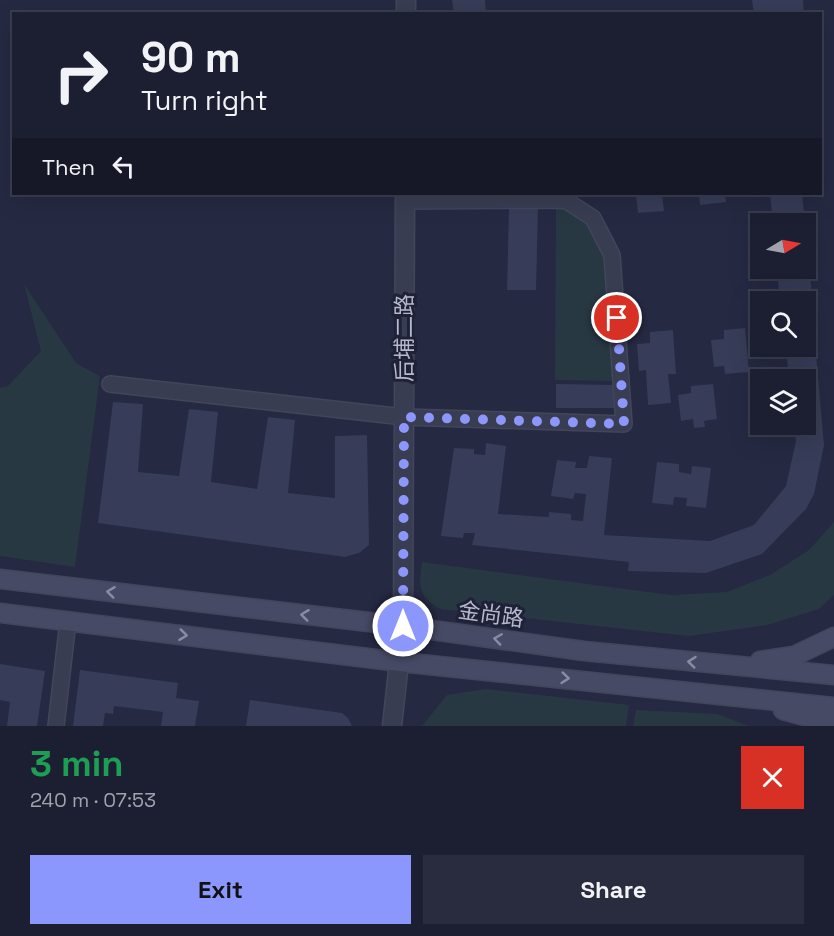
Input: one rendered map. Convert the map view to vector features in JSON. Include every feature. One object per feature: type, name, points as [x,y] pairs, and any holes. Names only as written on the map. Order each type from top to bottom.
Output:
[{"type":"main road","name":"金尚路","points":[[0,579],[403,626],[584,651],[834,675]]},
{"type":"main road","points":[[0,613],[399,662],[834,707]]},
{"type":"main road","points":[[726,666],[794,656],[834,637]]},
{"type":"main road","points":[[723,694],[834,724]]},
{"type":"street","name":"后埔二路","points":[[392,726],[403,626],[405,197]]},
{"type":"street","points":[[110,384],[404,417],[624,424],[612,255],[592,218],[565,200],[405,197]]},
{"type":"street","points":[[56,726],[68,621]]},
{"type":"shaded area","points":[[556,205],[565,205],[590,222],[608,255],[616,381],[555,380]]},
{"type":"shaded area","points":[[24,284],[76,363],[100,376],[75,567],[0,556],[0,388],[8,386],[41,351]]},
{"type":"shaded area","points":[[834,522],[834,595],[819,609],[767,625],[689,636],[440,609],[423,595],[420,584],[422,562],[671,595],[727,592],[770,575],[809,550]]},
{"type":"shaded area","points":[[485,689],[629,705],[626,726],[422,726],[447,695]]},
{"type":"shaded area","points":[[636,710],[717,714],[749,726],[633,726]]},
{"type":"building","points":[[452,0],[485,0],[486,12],[454,12]]},
{"type":"building","points":[[752,0],[803,0],[804,12],[754,12]]},
{"type":"building","points":[[636,195],[662,195],[664,211],[638,213]]},
{"type":"building","points":[[699,195],[725,195],[726,202],[700,205]]},
{"type":"building","points":[[770,195],[802,195],[804,213],[772,213]]},
{"type":"building","points":[[509,208],[538,209],[536,290],[507,290]]},
{"type":"building","points":[[778,279],[810,279],[812,291],[779,291]]},
{"type":"building","points":[[745,328],[749,372],[725,374],[724,366],[714,367],[711,340],[724,339],[724,330]]},
{"type":"building","points":[[673,330],[676,374],[668,374],[671,403],[648,405],[646,370],[639,371],[637,344],[650,343],[650,332]]},
{"type":"building","points":[[816,354],[824,445],[814,494],[806,509],[762,554],[706,573],[628,571],[629,562],[472,545],[475,533],[464,533],[463,538],[441,536],[454,448],[474,449],[474,454],[485,455],[486,443],[506,446],[498,514],[549,517],[549,512],[571,514],[571,520],[583,521],[586,494],[575,493],[573,499],[551,496],[557,460],[576,462],[575,468],[587,468],[589,456],[612,458],[604,535],[710,541],[754,525],[786,486],[795,435],[816,435],[816,369],[788,369],[787,357],[816,357]]},
{"type":"building","points":[[556,384],[617,385],[617,408],[556,408]]},
{"type":"building","points":[[713,384],[717,419],[704,421],[705,427],[694,428],[693,419],[681,421],[678,395],[691,393],[691,386]]},
{"type":"building","points":[[113,402],[143,404],[138,472],[179,476],[189,409],[218,412],[211,482],[257,489],[268,417],[295,420],[288,493],[335,498],[335,436],[367,435],[369,545],[359,553],[345,557],[98,523]]},
{"type":"building","points":[[657,462],[679,464],[679,472],[691,474],[692,466],[711,468],[706,508],[686,506],[687,498],[674,497],[673,505],[652,503]]},
{"type":"building","points":[[0,664],[45,671],[37,726],[7,726],[10,702],[0,700]]},
{"type":"building","points":[[80,670],[178,683],[176,698],[199,701],[195,726],[161,726],[163,712],[114,706],[113,714],[105,713],[103,726],[73,726]]},
{"type":"building","points":[[250,700],[342,713],[352,726],[246,726]]},
{"type":"route","points":[[403,626],[404,417],[624,424],[617,318]]}]
